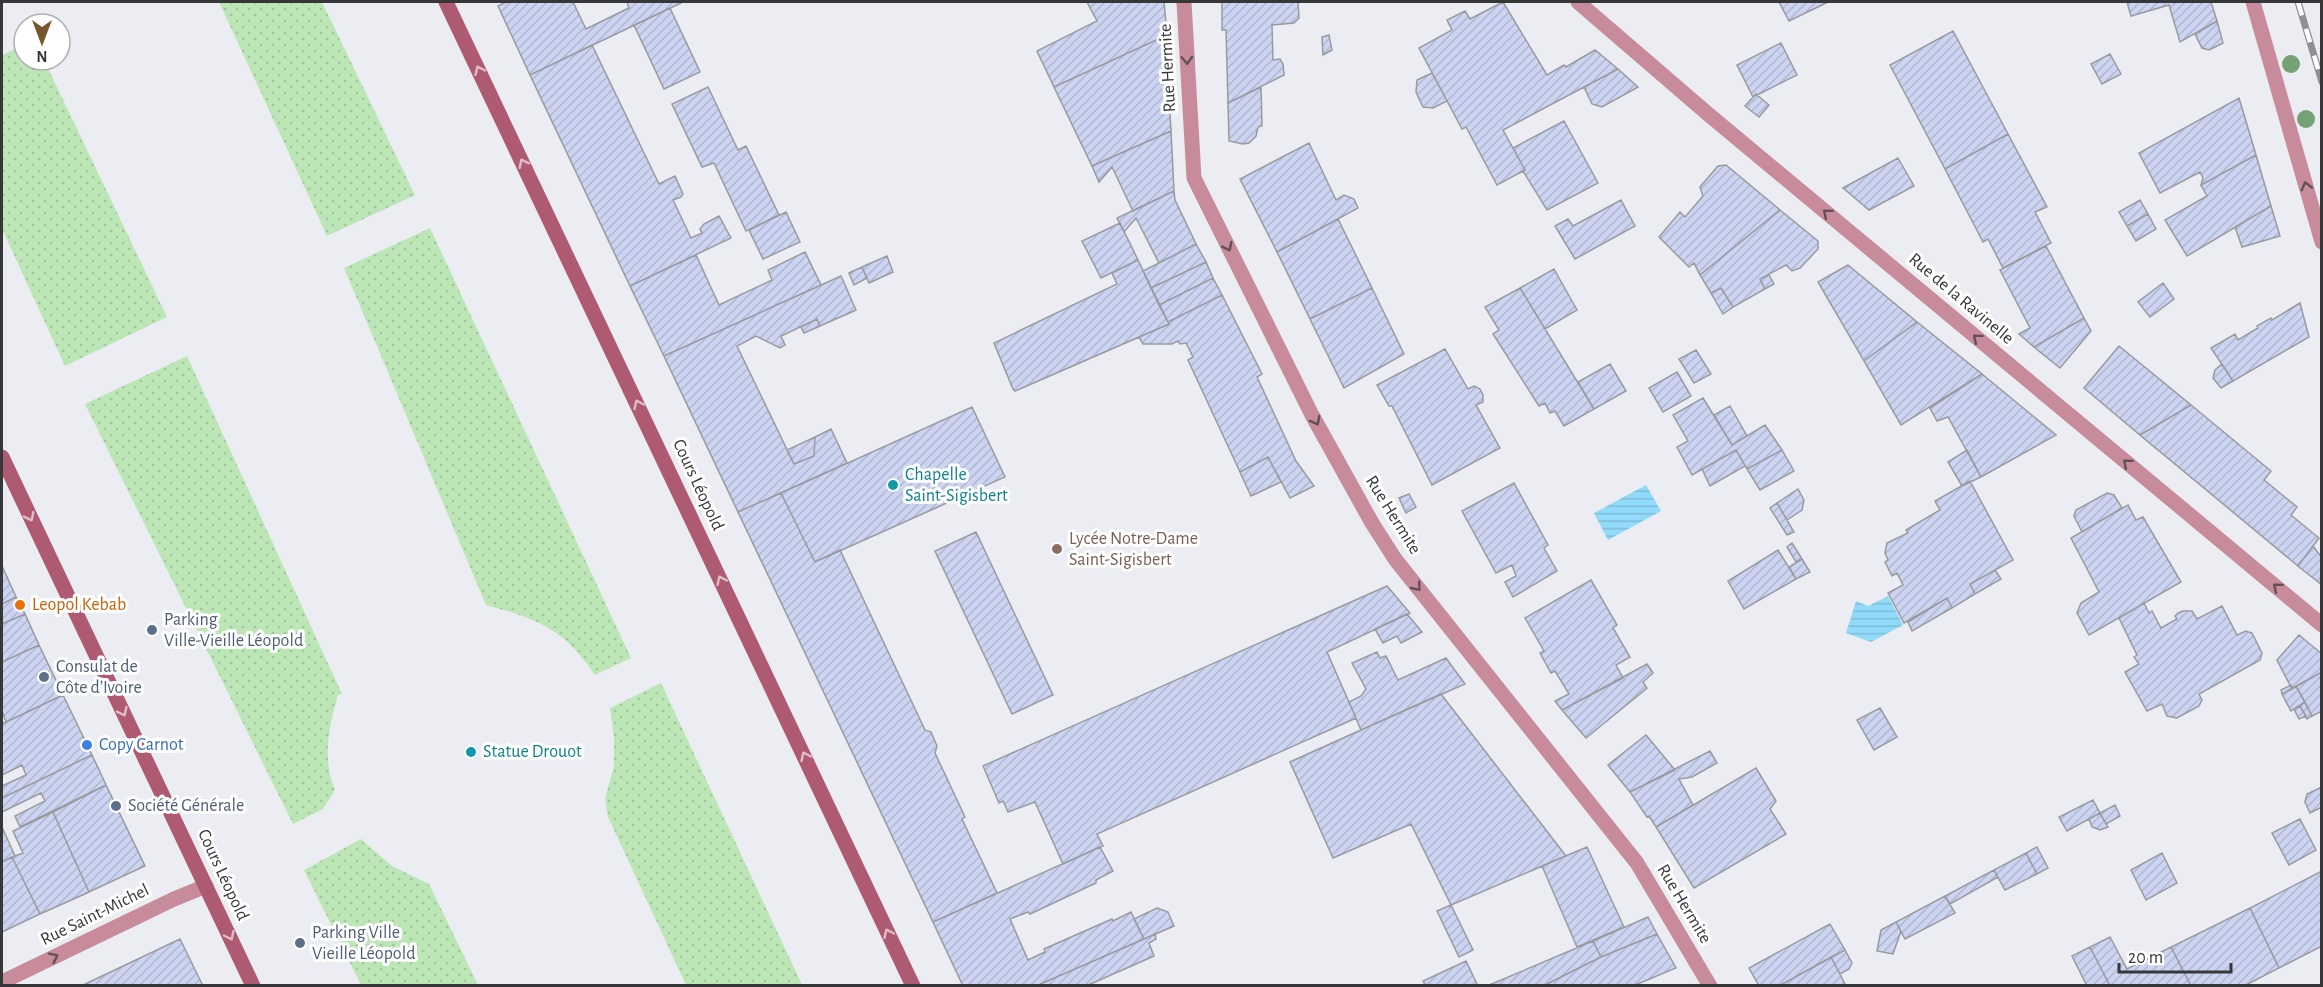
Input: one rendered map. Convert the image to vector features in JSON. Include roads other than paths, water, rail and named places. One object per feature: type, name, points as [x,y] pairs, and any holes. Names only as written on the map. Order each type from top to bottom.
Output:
[{"type":"street","name":"Cours Léopold","points":[[446,2],[913,986]]},
{"type":"street","name":"Rue Hermite","points":[[1184,2],[1194,178],[1312,415],[1376,531],[1395,559],[1637,863],[1710,986]]},
{"type":"street","name":"Rue de la Ravinelle","points":[[1578,2],[1708,114],[2322,625]]},
{"type":"street","points":[[2253,2],[2322,242]]},
{"type":"street","name":"Cours Léopold","points":[[2,457],[253,986]]},
{"type":"street","name":"Rue Saint-Michel","points":[[2,982],[174,899],[206,886]]},
{"type":"water","points":[[1646,485],[1661,511],[1608,540],[1594,513]]},
{"type":"water","points":[[1888,596],[1903,625],[1871,642],[1846,633],[1856,601],[1868,606]]},
{"type":"railway","points":[[2298,2],[2322,82]]},
{"type":"place","name":"Chapelle Saint-Sigisbert","points":[[893,485]]},
{"type":"place","name":"Lycée Notre-Dame Saint-Sigisbert","points":[[1057,549]]},
{"type":"place","name":"Leopol Kebab","points":[[20,605]]},
{"type":"place","name":"Parking Ville-Vieille Léopold","points":[[152,630]]},
{"type":"place","name":"Consulat de Côte d’Ivoire","points":[[44,677]]},
{"type":"place","name":"Copy Carnot","points":[[87,745]]},
{"type":"place","name":"Statue Drouot","points":[[471,752]]},
{"type":"place","name":"Société Générale","points":[[116,806]]},
{"type":"place","name":"Parking Ville Vieille Léopold","points":[[300,943]]}]
